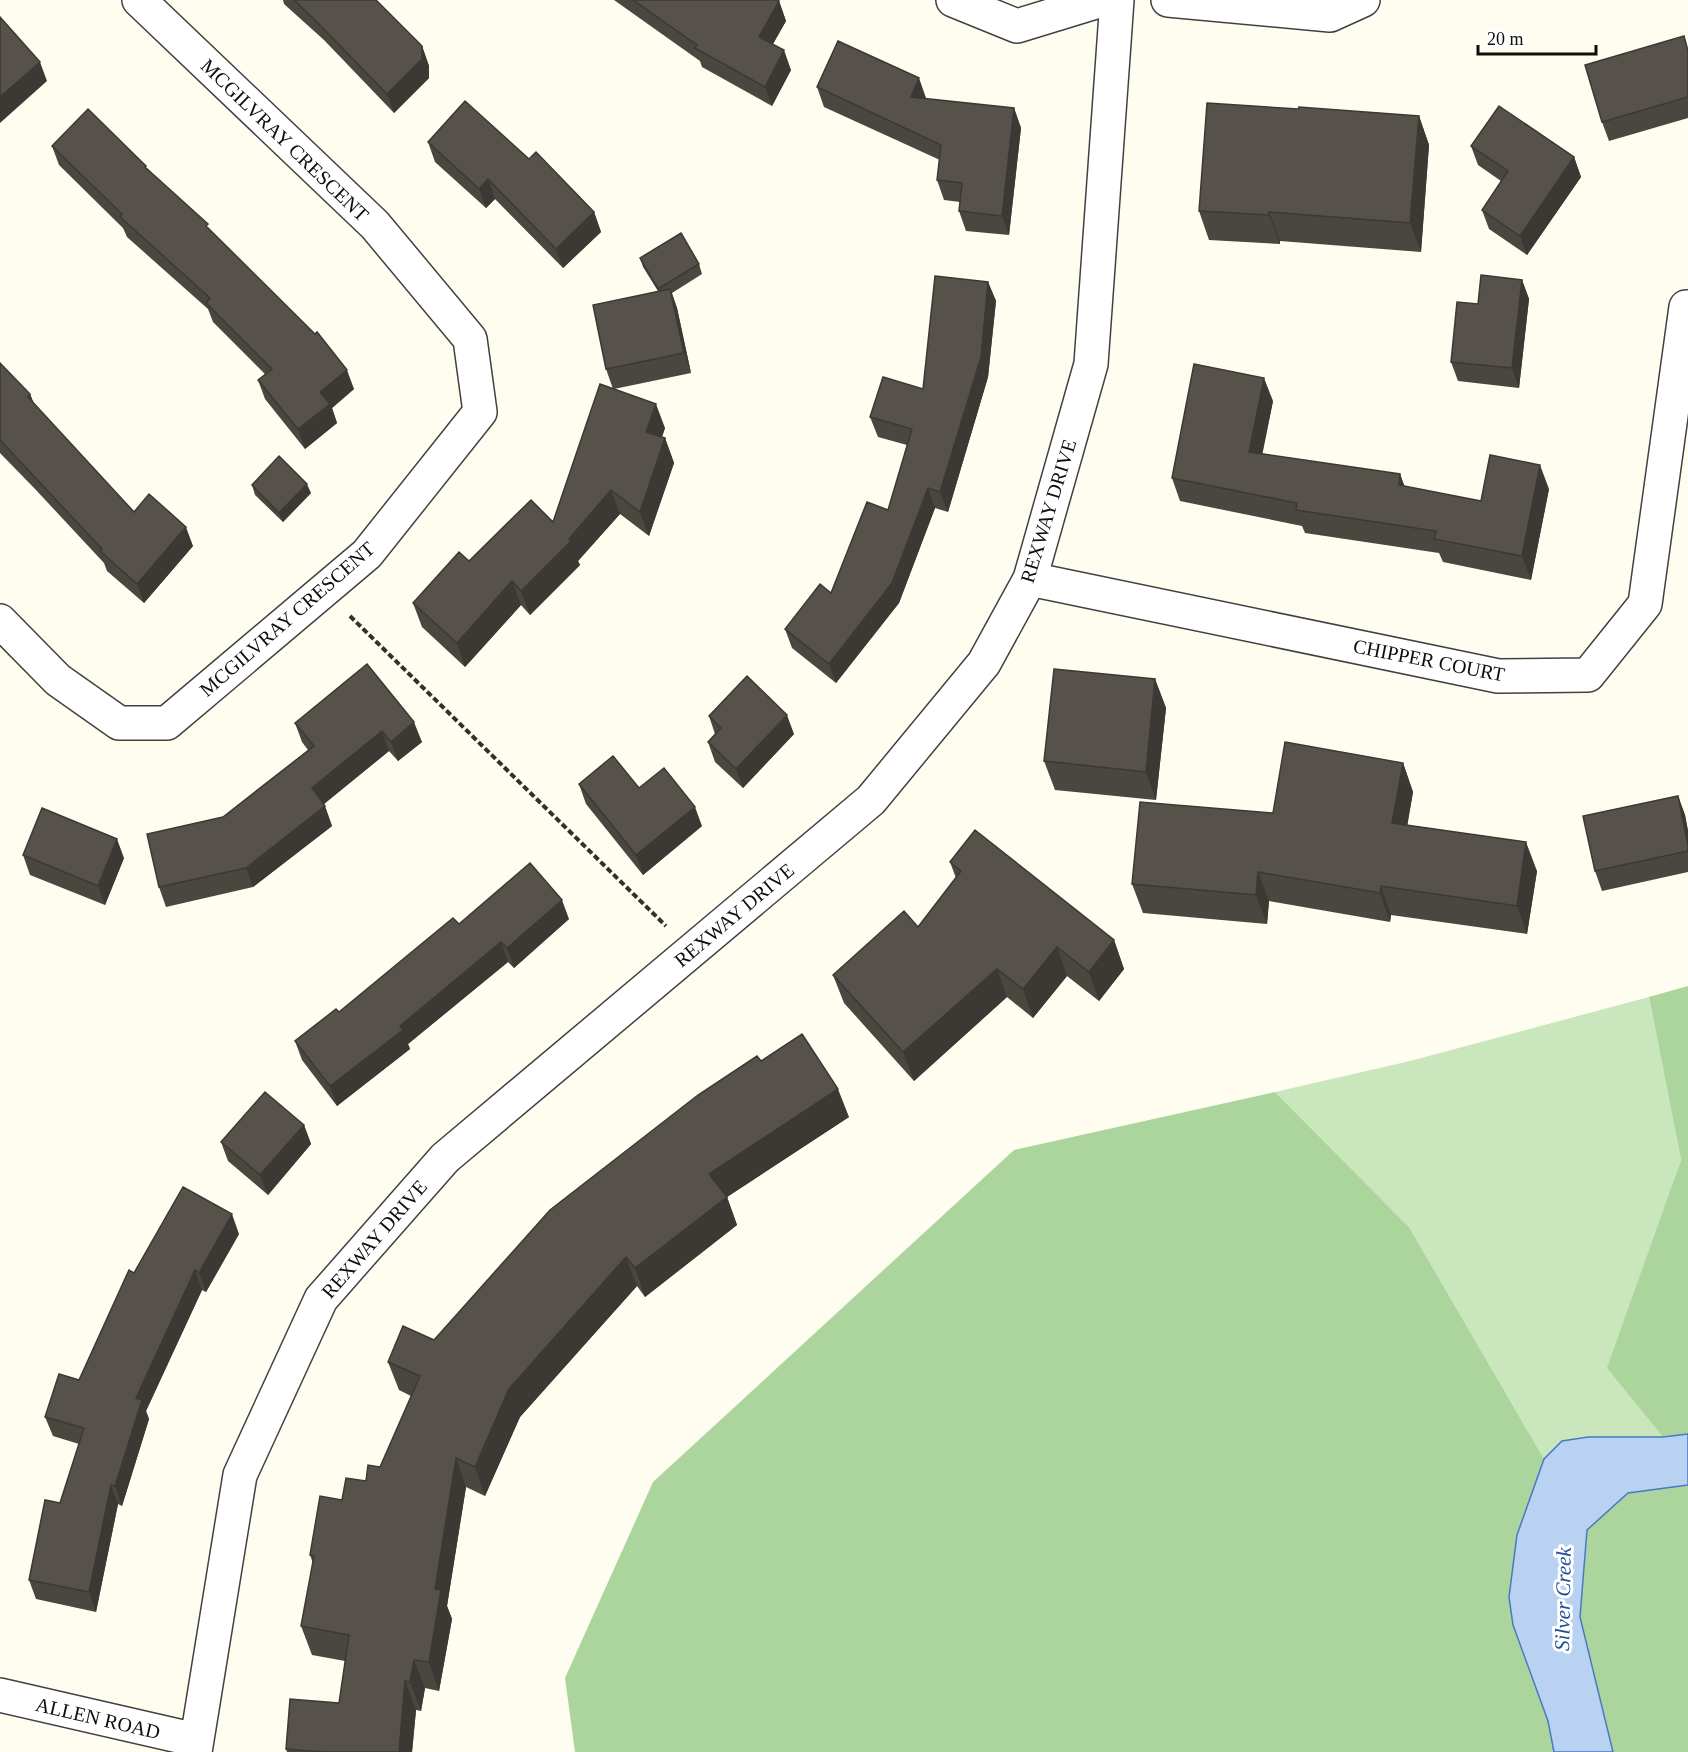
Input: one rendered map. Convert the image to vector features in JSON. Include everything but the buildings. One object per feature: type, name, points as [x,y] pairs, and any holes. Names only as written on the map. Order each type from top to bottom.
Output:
[{"type":"street","name":"MCGILVRAY CRESCENT","points":[[0,621],[58,680],[119,723],[167,723],[367,554],[480,412],[470,339],[375,225],[139,0]]},
{"type":"street","points":[[953,0],[1017,26],[1102,0]]},
{"type":"street","name":"REXWAY DRIVE","points":[[195,1746],[240,1475],[321,1299],[445,1158],[871,800],[984,663],[1030,579],[1091,364],[1117,0]]},
{"type":"street","points":[[1168,0],[1330,15],[1363,0]]},
{"type":"street","name":"CHIPPER COURT","points":[[1030,579],[1498,676],[1588,675],[1645,604],[1686,308]]},
{"type":"street","name":"ALLEN ROAD","points":[[0,1695],[195,1746]]},
{"type":"path","points":[[324,591],[691,951]]},
{"type":"green space","points":[[1688,986],[1688,1434],[1663,1437],[1607,1368],[1681,1160],[1649,997]]},
{"type":"green space","points":[[1649,997],[1681,1160],[1608,1368],[1663,1437],[1588,1437],[1563,1441],[1544,1459],[1409,1227],[1275,1092],[1410,1061]]},
{"type":"green space","points":[[1275,1092],[1409,1227],[1544,1459],[1517,1535],[1554,1752],[575,1752],[565,1678],[653,1482],[1014,1150]]},
{"type":"green space","points":[[1688,1485],[1688,1752],[1613,1752],[1580,1617],[1587,1530],[1627,1493]]},
{"type":"water","name":"Silver Creek","points":[[1688,1434],[1688,1485],[1628,1493],[1587,1530],[1580,1617],[1613,1752],[1554,1752],[1548,1721],[1513,1625],[1509,1597],[1517,1535],[1544,1459],[1562,1441],[1588,1437],[1663,1437]]}]
